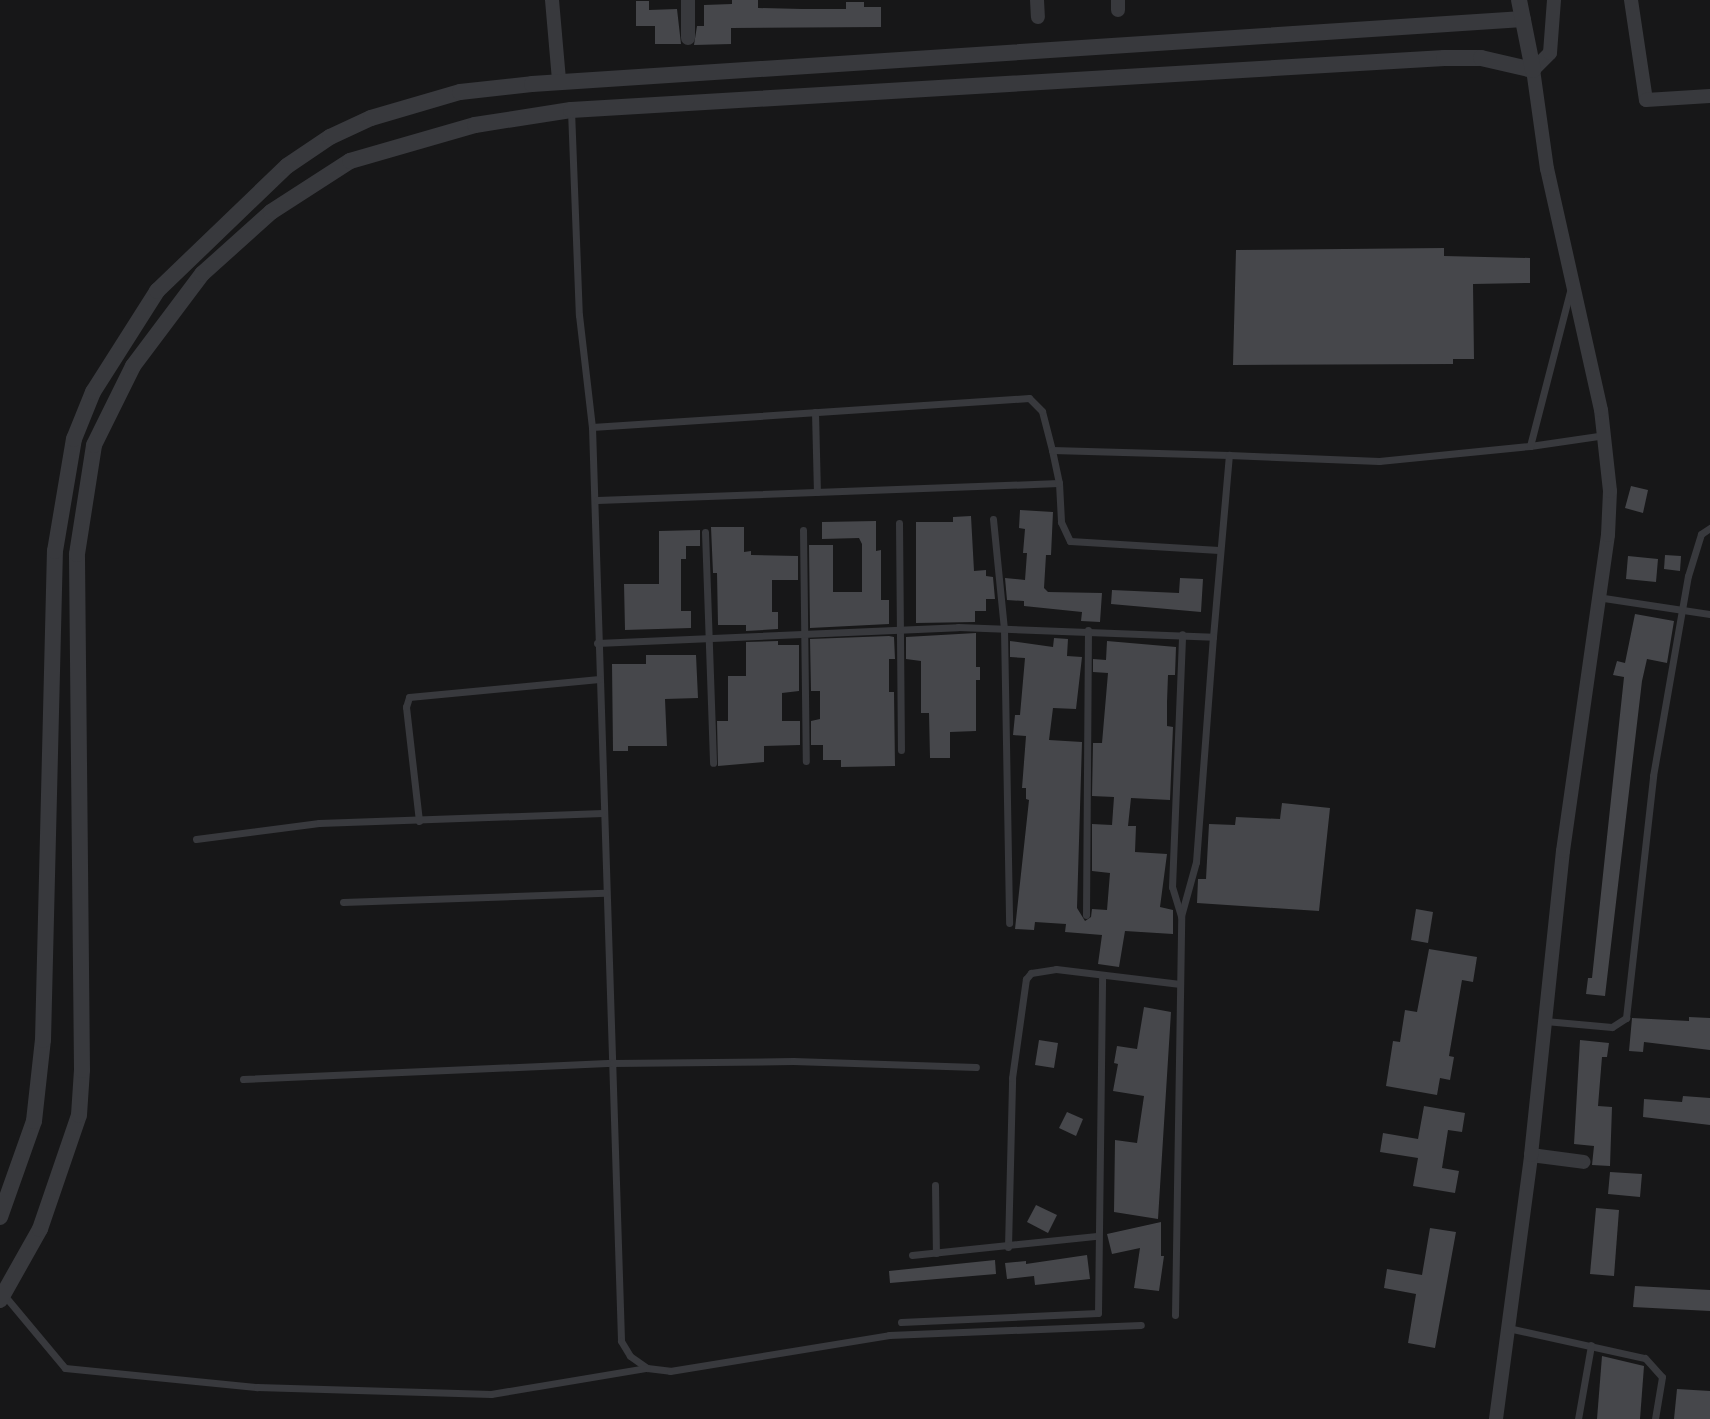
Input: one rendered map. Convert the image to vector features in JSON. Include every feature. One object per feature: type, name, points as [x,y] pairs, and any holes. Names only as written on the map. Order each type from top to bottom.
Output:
[{"type":"street","points":[[552,0],[559,80]]},
{"type":"street","points":[[688,0],[688,38]]},
{"type":"street","points":[[1037,0],[1038,17]]},
{"type":"street","points":[[1496,1419],[1506,1327],[1531,1155],[1563,850],[1597,597],[1608,535],[1610,491],[1605,435],[1547,169],[1533,70],[1519,0]]},
{"type":"street","points":[[1533,70],[1550,53],[1554,0]]},
{"type":"street","points":[[1631,0],[1647,100],[1710,96]]},
{"type":"street","points":[[0,1217],[34,1121],[43,1040],[55,551],[62,493],[75,439],[93,392],[157,291],[287,166],[330,137],[371,118],[460,92],[559,80],[702,74],[1523,19]]},
{"type":"street","points":[[2,1298],[40,1229],[79,1115],[82,1058],[77,554],[94,445],[133,366],[195,283],[270,212],[350,160],[475,125],[570,110],[1444,58],[1481,58],[1533,70]]},
{"type":"street","points":[[1531,1155],[1584,1162]]},
{"type":"lane","points":[[570,110],[579,315],[592,427],[597,500],[597,643],[621,1341],[630,1356],[647,1368]]},
{"type":"lane","points":[[1530,446],[1572,283]]},
{"type":"lane","points":[[592,427],[1029,398],[1042,411],[1059,483],[1061,522],[1070,542],[1219,550]]},
{"type":"lane","points":[[815,412],[817,492]]},
{"type":"lane","points":[[1052,450],[1379,461],[1530,446],[1605,435]]},
{"type":"lane","points":[[1174,1315],[1181,916],[1196,862],[1219,550],[1229,455]]},
{"type":"lane","points":[[597,500],[1059,483]]},
{"type":"lane","points":[[993,519],[1004,629],[1009,923]]},
{"type":"lane","points":[[899,523],[897,628],[901,750]]},
{"type":"lane","points":[[1545,1021],[1612,1027],[1626,1018],[1653,776],[1693,554],[1701,534],[1710,528]]},
{"type":"lane","points":[[803,530],[806,761]]},
{"type":"lane","points":[[705,532],[713,763]]},
{"type":"lane","points":[[1597,597],[1710,614]]},
{"type":"lane","points":[[597,643],[897,628],[1088,630],[1213,637]]},
{"type":"lane","points":[[1086,915],[1088,630]]},
{"type":"lane","points":[[1181,916],[1172,887],[1182,634]]},
{"type":"lane","points":[[419,820],[406,707],[409,697],[599,679]]},
{"type":"lane","points":[[196,839],[319,823],[603,813]]},
{"type":"lane","points":[[343,902],[605,893]]},
{"type":"lane","points":[[1008,1247],[1012,1078],[1026,979],[1031,973],[1056,969],[1102,977],[1180,984]]},
{"type":"lane","points":[[901,1322],[1095,1315],[1099,1311],[1097,1236],[1102,977]]},
{"type":"lane","points":[[243,1079],[613,1063],[793,1061],[976,1067]]},
{"type":"lane","points":[[935,1185],[936,1253]]},
{"type":"lane","points":[[912,1255],[1008,1247],[1097,1236]]},
{"type":"lane","points":[[2,1298],[65,1368],[257,1387],[491,1394],[647,1368],[670,1371],[889,1335],[1142,1325]]},
{"type":"lane","points":[[1506,1327],[1645,1358],[1657,1368],[1663,1386],[1655,1419]]},
{"type":"lane","points":[[1578,1419],[1592,1345]]},
{"type":"building","points":[[732,0],[758,0],[758,8],[802,9],[846,9],[846,2],[864,2],[864,7],[881,7],[881,27],[731,28],[731,44],[694,45],[697,26],[704,26],[704,5],[732,4]]},
{"type":"building","points":[[636,1],[649,1],[649,10],[677,9],[681,44],[655,44],[655,26],[636,26]]},
{"type":"building","points":[[1444,248],[1444,256],[1530,258],[1530,283],[1473,284],[1474,359],[1453,359],[1453,364],[1233,365],[1236,250]]},
{"type":"building","points":[[1631,486],[1648,490],[1643,513],[1625,508]]},
{"type":"building","points":[[1020,510],[1053,512],[1051,555],[1046,555],[1044,588],[1048,592],[1102,593],[1100,622],[1081,621],[1082,612],[1024,606],[1024,601],[1007,600],[1005,578],[1025,580],[1027,553],[1023,553],[1025,529],[1019,528]]},
{"type":"building","points":[[971,516],[974,571],[986,570],[986,576],[993,577],[995,599],[986,599],[986,611],[975,611],[975,622],[916,623],[916,522],[953,522],[953,517]]},
{"type":"building","points":[[876,521],[876,551],[881,550],[881,600],[889,600],[889,624],[810,628],[809,545],[833,545],[833,592],[862,592],[862,544],[859,538],[822,539],[822,522]]},
{"type":"building","points":[[711,527],[744,527],[744,552],[751,551],[751,555],[798,556],[798,580],[772,580],[772,612],[778,612],[778,629],[746,631],[746,625],[718,625],[717,573],[713,573]]},
{"type":"building","points":[[700,530],[700,546],[686,546],[686,559],[681,559],[681,611],[691,611],[691,628],[625,630],[624,584],[659,584],[659,531]]},
{"type":"building","points":[[1665,555],[1681,556],[1680,571],[1664,569]]},
{"type":"building","points":[[1628,556],[1658,559],[1656,582],[1626,579]]},
{"type":"building","points":[[1180,578],[1203,579],[1201,612],[1111,604],[1112,590],[1179,593]]},
{"type":"building","points":[[1635,614],[1674,621],[1667,663],[1647,659],[1642,681],[1605,996],[1586,994],[1588,978],[1592,978],[1624,677],[1613,675],[1617,661],[1625,663]]},
{"type":"building","points":[[976,633],[976,667],[980,667],[980,680],[976,680],[976,731],[950,732],[950,758],[930,758],[929,713],[921,713],[921,661],[906,659],[906,637]]},
{"type":"building","points":[[894,637],[895,659],[889,659],[889,692],[894,692],[895,766],[841,767],[841,760],[823,760],[823,745],[811,745],[811,721],[820,719],[820,691],[811,691],[810,639]]},
{"type":"building","points":[[1054,638],[1068,639],[1067,656],[1082,657],[1076,709],[1053,708],[1049,740],[1082,742],[1077,908],[1085,921],[1091,917],[1092,909],[1107,910],[1110,873],[1092,871],[1092,824],[1112,825],[1114,797],[1092,796],[1093,743],[1102,743],[1108,673],[1093,672],[1093,659],[1106,660],[1107,641],[1176,647],[1175,675],[1168,675],[1167,726],[1173,727],[1170,800],[1131,798],[1128,826],[1136,826],[1135,852],[1167,854],[1160,907],[1173,910],[1173,934],[1125,931],[1119,967],[1098,964],[1102,935],[1065,932],[1066,924],[1035,922],[1034,930],[1015,929],[1029,800],[1026,799],[1026,788],[1022,788],[1026,736],[1013,735],[1015,715],[1020,715],[1025,658],[1010,657],[1010,641],[1053,647]]},
{"type":"building","points":[[778,641],[778,645],[799,645],[799,691],[782,693],[782,721],[800,721],[800,745],[764,746],[764,762],[718,766],[717,721],[728,721],[728,676],[746,676],[746,642]]},
{"type":"building","points":[[646,655],[696,655],[698,698],[665,699],[667,746],[628,746],[628,751],[613,751],[612,664],[646,664]]},
{"type":"building","points":[[1282,803],[1330,808],[1319,911],[1197,903],[1198,879],[1206,879],[1209,824],[1235,825],[1236,817],[1280,819]]},
{"type":"building","points":[[1416,909],[1433,912],[1428,943],[1411,940]]},
{"type":"building","points":[[1429,949],[1477,957],[1473,982],[1462,980],[1449,1056],[1454,1057],[1450,1080],[1440,1078],[1437,1095],[1386,1086],[1393,1041],[1400,1042],[1405,1010],[1417,1012]]},
{"type":"building","points":[[1144,1007],[1171,1012],[1158,1219],[1114,1212],[1115,1140],[1137,1143],[1144,1096],[1113,1091],[1118,1064],[1114,1063],[1117,1046],[1137,1049]]},
{"type":"building","points":[[1689,1017],[1710,1018],[1710,1050],[1644,1042],[1643,1052],[1629,1051],[1632,1018],[1689,1021]]},
{"type":"building","points":[[1039,1040],[1058,1043],[1054,1068],[1035,1065]]},
{"type":"building","points":[[1580,1040],[1609,1043],[1607,1057],[1602,1057],[1598,1106],[1612,1107],[1610,1166],[1592,1165],[1594,1146],[1574,1144]]},
{"type":"building","points":[[1683,1096],[1710,1098],[1710,1125],[1643,1117],[1644,1099],[1682,1102]]},
{"type":"building","points":[[1424,1106],[1465,1113],[1462,1132],[1448,1130],[1442,1168],[1459,1171],[1455,1193],[1413,1186],[1418,1158],[1380,1152],[1383,1133],[1418,1139]]},
{"type":"building","points":[[1067,1112],[1083,1119],[1076,1136],[1059,1128]]},
{"type":"building","points":[[1610,1172],[1642,1174],[1640,1197],[1608,1194]]},
{"type":"building","points":[[1036,1205],[1057,1215],[1048,1233],[1027,1222]]},
{"type":"building","points":[[1596,1208],[1619,1210],[1614,1276],[1590,1274]]},
{"type":"building","points":[[1161,1222],[1161,1256],[1164,1256],[1159,1291],[1134,1288],[1140,1248],[1112,1254],[1107,1234]]},
{"type":"building","points":[[1430,1228],[1456,1232],[1435,1348],[1408,1343],[1416,1294],[1384,1288],[1387,1269],[1422,1275]]},
{"type":"building","points":[[1087,1255],[1090,1279],[1035,1285],[1034,1276],[1007,1279],[1005,1263],[1026,1261],[1026,1264]]},
{"type":"building","points":[[995,1260],[996,1274],[890,1283],[889,1271]]},
{"type":"building","points":[[1635,1286],[1710,1290],[1710,1311],[1633,1307]]},
{"type":"building","points":[[1602,1356],[1644,1366],[1640,1419],[1597,1419]]},
{"type":"building","points":[[1677,1389],[1710,1391],[1710,1419],[1674,1419]]}]
